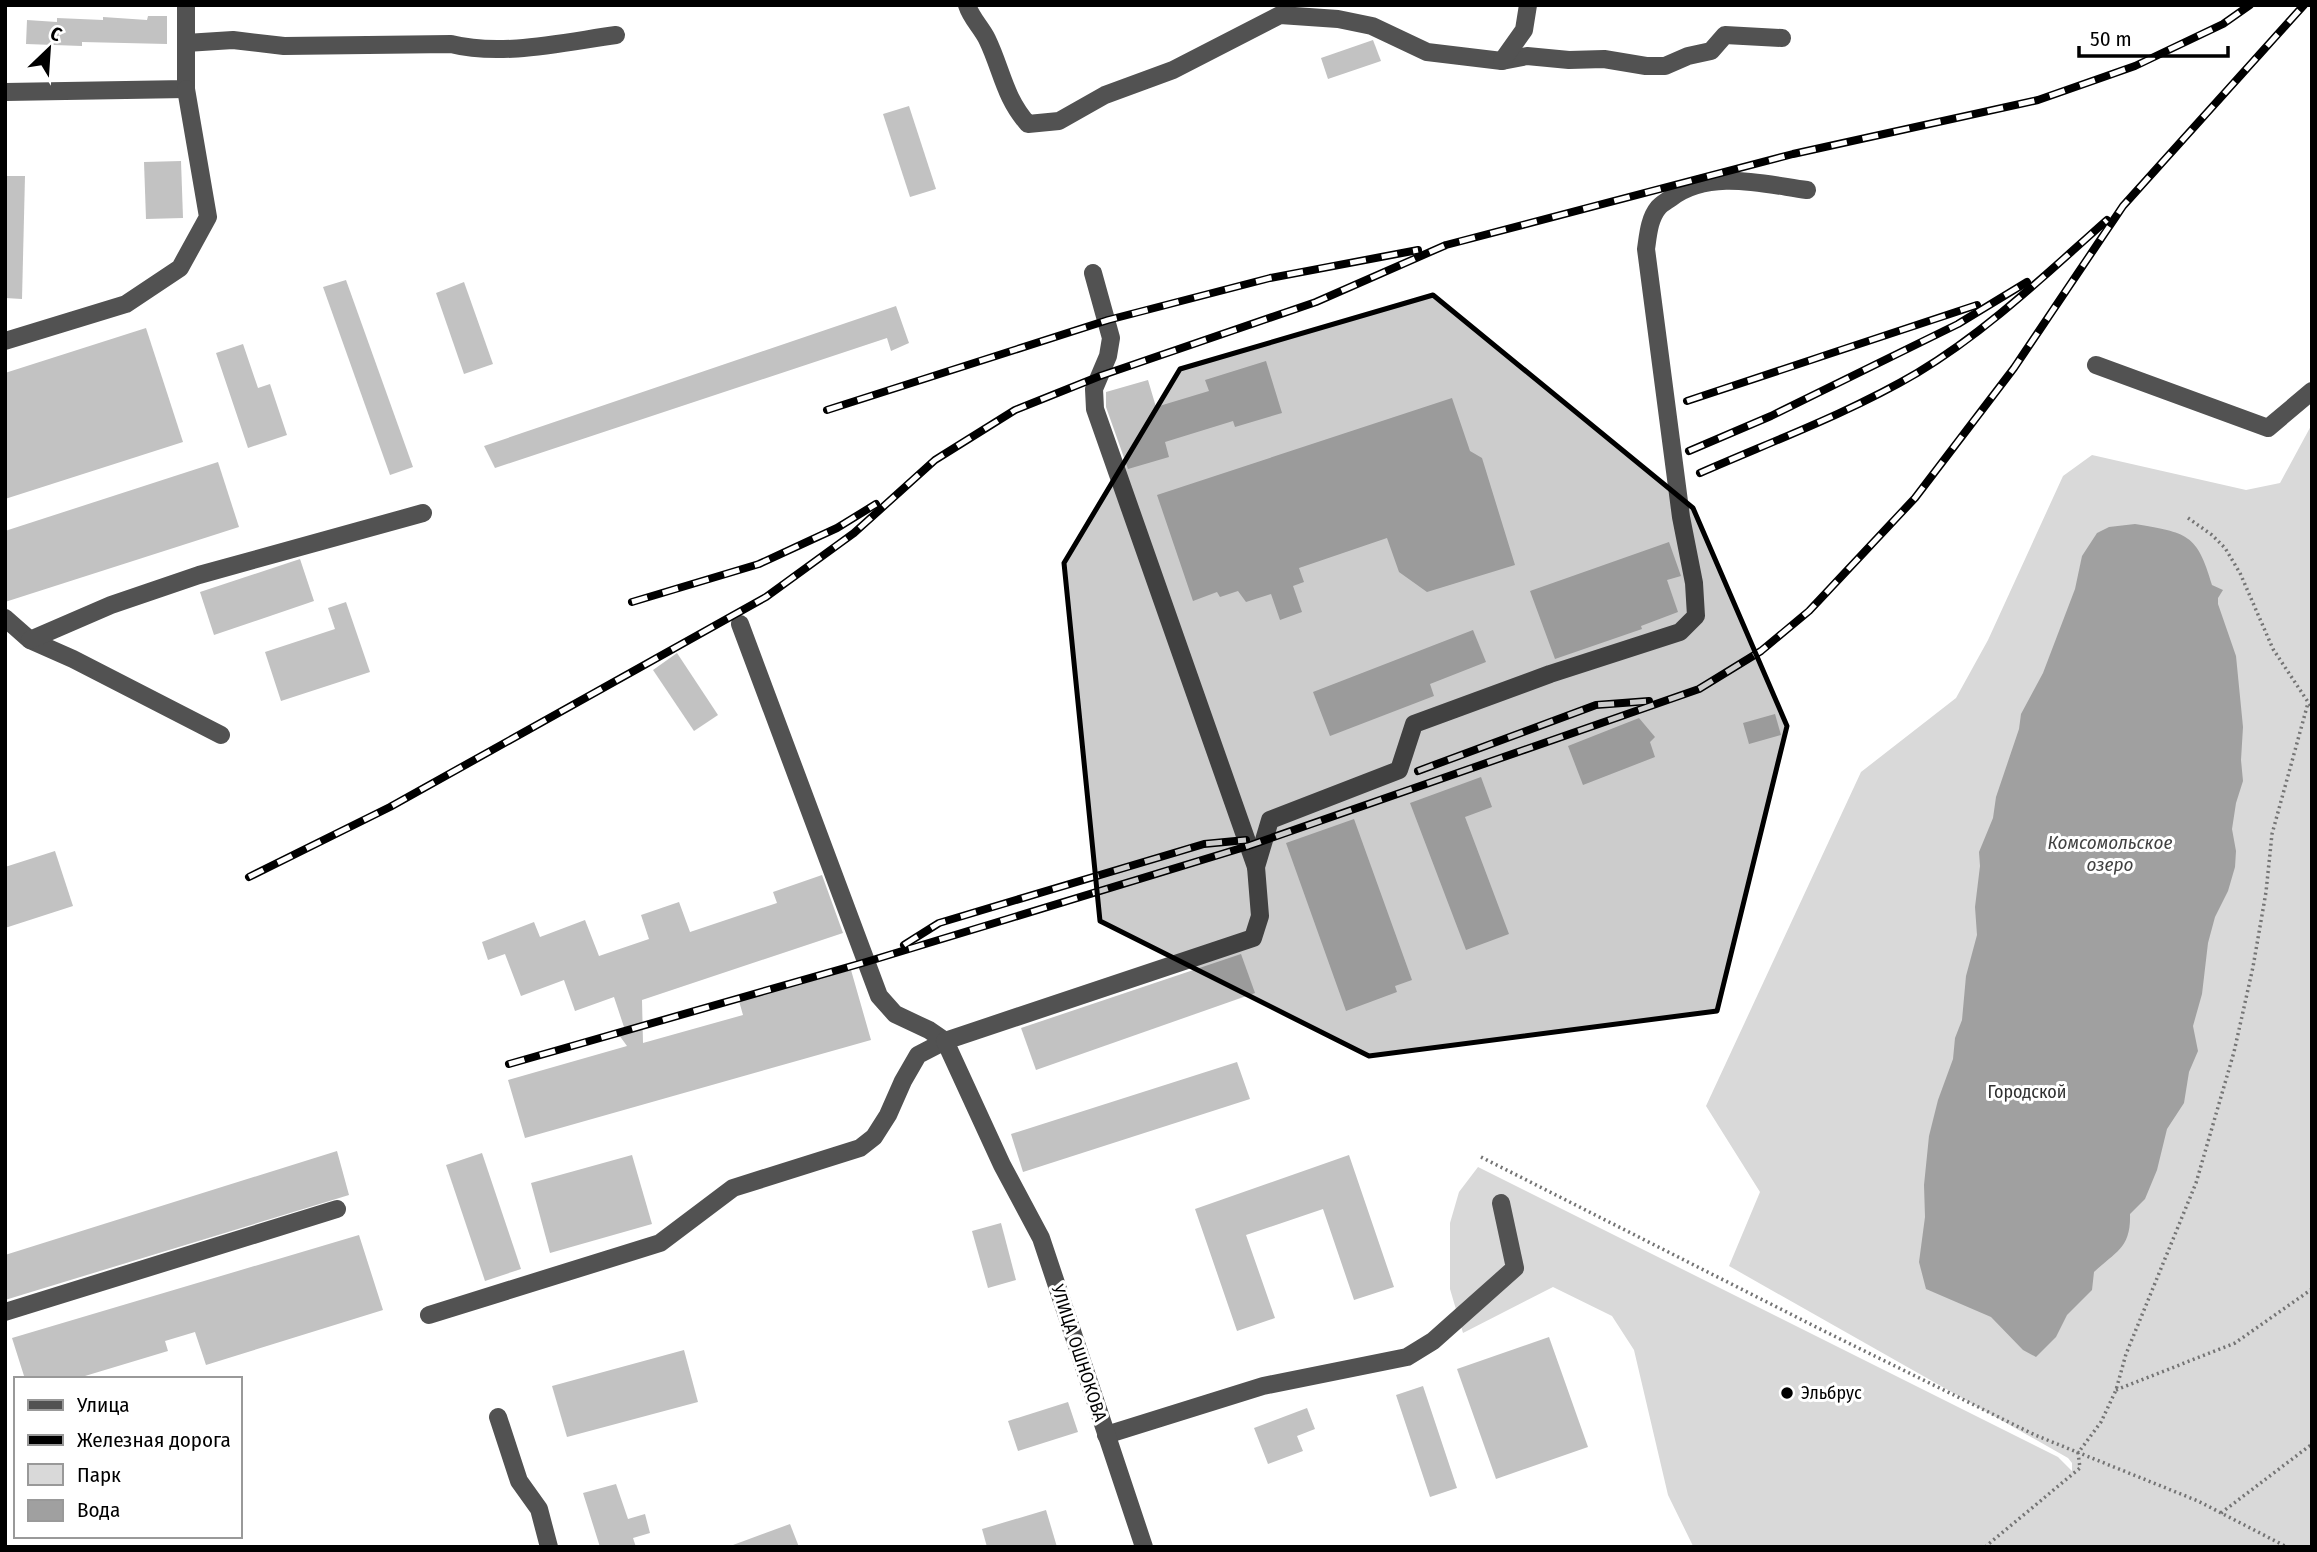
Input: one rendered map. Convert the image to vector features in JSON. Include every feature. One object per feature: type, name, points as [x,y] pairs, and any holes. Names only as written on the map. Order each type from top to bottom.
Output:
[{"type":"street","points":[[5,341],[126,304],[180,268],[208,217],[186,89],[186,5]]},
{"type":"street","points":[[967,5],[987,38],[1003,85],[1016,110],[1028,124],[1059,121],[1105,95],[1173,70],[1280,15],[1338,19],[1372,26],[1427,51],[1502,61],[1527,56],[1569,60],[1604,59],[1646,66],[1665,66],[1688,56],[1711,51],[1725,35],[1782,38]]},
{"type":"street","points":[[1502,61],[1524,30],[1528,5]]},
{"type":"street","points":[[186,43],[233,40],[284,47],[452,44],[474,50],[544,45],[616,35]]},
{"type":"street","points":[[5,92],[186,89]]},
{"type":"street","points":[[1256,867],[1270,820],[1399,770],[1413,724],[1550,674],[1680,632],[1696,616],[1694,583],[1681,517],[1646,249],[1650,226],[1658,208],[1679,192],[1703,182],[1731,181],[1807,190]]},
{"type":"street","points":[[429,1315],[660,1243],[733,1188],[860,1148],[874,1137],[888,1115],[902,1081],[918,1055],[945,1041],[1253,938],[1260,916],[1256,867],[1095,409],[1094,389],[1108,356],[1111,338],[1093,273]]},
{"type":"street","points":[[2096,365],[2268,428],[2312,391]]},
{"type":"street","points":[[30,640],[111,604],[423,513]]},
{"type":"street","points":[[5,618],[30,640],[73,659],[221,735]]},
{"type":"street","points":[[740,624],[879,996],[895,1014],[945,1041]]},
{"type":"street","name":"УЛИЦА ОШНОКОВА","points":[[945,1041],[1002,1166],[1041,1238],[1144,1547]]},
{"type":"street","points":[[1106,1435],[1262,1386],[1407,1357],[1433,1341],[1515,1268],[1501,1203]]},
{"type":"street","points":[[5,1312],[337,1209]]},
{"type":"street","points":[[498,1417],[519,1480],[539,1509],[549,1547]]},
{"type":"path","points":[[2188,518],[2225,548],[2240,573],[2273,649],[2312,708]]},
{"type":"path","points":[[1985,1547],[2080,1468],[2078,1453],[2101,1422],[2116,1390],[2126,1354],[2196,1184],[2234,1052],[2253,967],[2266,892],[2272,834],[2308,703]]},
{"type":"path","points":[[1481,1157],[2035,1435],[2199,1501],[2286,1546]]},
{"type":"path","points":[[2116,1390],[2235,1343],[2312,1289]]},
{"type":"path","points":[[2221,1513],[2312,1444]]},
{"type":"highlighted area","points":[[1433,295],[1693,508],[1787,726],[1717,1011],[1369,1056],[1100,921],[1064,563],[1180,369]]},
{"type":"green space","name":"Городской","points":[[2312,424],[2312,1543],[2307,1547],[1669,1547],[1693,1546],[1668,1495],[1634,1350],[1612,1316],[1553,1287],[1463,1333],[1450,1289],[1450,1223],[1459,1192],[1478,1167],[2058,1457],[2072,1471],[2072,1463],[2068,1458],[1729,1266],[1760,1192],[1706,1106],[1861,772],[1956,698],[1988,640],[2063,476],[2092,455],[2246,490],[2280,483]]},
{"type":"water","name":"Комсомольское озеро","points":[[2135,524],[2167,530],[2187,538],[2201,555],[2212,585],[2223,590],[2218,604],[2236,656],[2243,727],[2243,781],[2232,829],[2236,851],[2235,867],[2228,891],[2215,917],[2208,943],[2202,994],[2193,1026],[2198,1051],[2189,1072],[2184,1103],[2167,1129],[2157,1170],[2145,1199],[2130,1214],[2125,1242],[2094,1272],[2092,1290],[2067,1315],[2056,1337],[2036,1357],[2023,1350],[1991,1317],[1926,1289],[1919,1262],[1925,1217],[1924,1185],[1929,1136],[1938,1100],[1953,1059],[1955,1038],[1962,1020],[1966,976],[1977,935],[1975,907],[1979,852],[1993,818],[1996,797],[2019,729],[2021,714],[2043,673],[2075,589],[2082,556],[2097,533],[2109,527]]},
{"type":"building","points":[[148,16],[167,16],[167,44],[26,44],[27,20],[57,22],[57,18],[103,20],[103,17],[147,20]]},
{"type":"building","points":[[1373,40],[1381,61],[1328,79],[1321,58]]},
{"type":"building","points":[[909,106],[936,189],[910,197],[883,114]]},
{"type":"building","points":[[181,161],[183,218],[146,219],[144,162]]},
{"type":"building","points":[[5,176],[25,176],[22,299],[5,298]]},
{"type":"building","points":[[346,280],[413,467],[390,475],[323,287]]},
{"type":"building","points":[[464,282],[493,364],[464,374],[436,293]]},
{"type":"building","points":[[896,306],[909,343],[891,351],[887,338],[495,468],[484,446]]},
{"type":"building","points":[[146,328],[183,442],[5,499],[5,373]]},
{"type":"building","points":[[243,344],[258,388],[270,384],[287,435],[248,448],[216,353]]},
{"type":"building","points":[[1266,361],[1282,413],[1235,427],[1233,421],[1165,442],[1169,457],[1128,469],[1106,407],[1106,392],[1148,380],[1156,407],[1209,391],[1205,380]]},
{"type":"building","points":[[1452,398],[1470,451],[1482,458],[1515,565],[1427,592],[1399,572],[1387,538],[1299,568],[1304,582],[1293,586],[1302,612],[1280,620],[1271,594],[1246,602],[1238,591],[1220,597],[1217,592],[1193,601],[1157,495]]},
{"type":"building","points":[[218,462],[239,527],[5,602],[5,531]]},
{"type":"building","points":[[1669,542],[1681,576],[1667,580],[1678,612],[1641,626],[1642,629],[1555,659],[1530,591]]},
{"type":"building","points":[[300,559],[314,601],[214,635],[200,592]]},
{"type":"building","points":[[346,602],[370,672],[281,701],[265,652],[335,629],[328,608]]},
{"type":"building","points":[[1473,630],[1486,662],[1430,684],[1434,696],[1330,736],[1313,692]]},
{"type":"building","points":[[677,653],[718,715],[694,731],[653,670]]},
{"type":"building","points":[[1775,714],[1781,735],[1749,744],[1743,723]]},
{"type":"building","points":[[1639,718],[1655,737],[1650,742],[1655,757],[1583,785],[1568,746]]},
{"type":"building","points":[[1481,777],[1492,807],[1465,817],[1509,934],[1466,950],[1410,803]]},
{"type":"building","points":[[1354,819],[1412,980],[1395,986],[1397,992],[1346,1011],[1286,843]]},
{"type":"building","points":[[55,851],[73,906],[5,928],[5,867]]},
{"type":"building","points":[[822,875],[843,933],[642,1000],[643,1043],[743,1015],[739,1001],[851,970],[871,1040],[525,1138],[508,1080],[627,1046],[619,1035],[626,1033],[614,997],[575,1011],[564,980],[521,996],[505,954],[488,960],[482,942],[534,922],[540,937],[585,920],[599,956],[649,939],[641,915],[679,902],[690,932],[777,903],[773,892]]},
{"type":"building","points":[[1241,954],[1255,993],[1036,1070],[1021,1028]]},
{"type":"building","points":[[1237,1062],[1250,1099],[1023,1172],[1011,1134]]},
{"type":"building","points":[[337,1151],[349,1195],[5,1300],[5,1255]]},
{"type":"building","points":[[482,1153],[521,1269],[485,1281],[446,1165]]},
{"type":"building","points":[[632,1155],[652,1224],[550,1253],[531,1183]]},
{"type":"building","points":[[1349,1155],[1394,1287],[1354,1300],[1323,1209],[1246,1235],[1275,1318],[1237,1331],[1195,1209]]},
{"type":"building","points":[[1001,1223],[1016,1280],[988,1288],[972,1231]]},
{"type":"building","points":[[359,1235],[383,1310],[206,1365],[195,1332],[165,1341],[168,1351],[82,1377],[24,1377],[12,1338]]},
{"type":"building","points":[[1549,1337],[1588,1447],[1496,1479],[1457,1369]]},
{"type":"building","points":[[684,1350],[698,1402],[567,1437],[552,1386]]},
{"type":"building","points":[[1423,1386],[1457,1488],[1430,1497],[1396,1395]]},
{"type":"building","points":[[1068,1402],[1078,1432],[1018,1451],[1008,1421]]},
{"type":"building","points":[[1307,1408],[1315,1429],[1297,1436],[1303,1451],[1268,1464],[1254,1428]]},
{"type":"building","points":[[616,1484],[628,1519],[645,1514],[650,1533],[633,1538],[636,1547],[600,1547],[583,1493]]},
{"type":"building","points":[[1046,1510],[1057,1547],[987,1547],[982,1529]]},
{"type":"building","points":[[790,1524],[799,1547],[733,1547],[733,1545]]},
{"type":"railway","points":[[249,877],[390,807],[766,597],[854,533],[935,460],[1015,410],[1100,376],[1316,302],[1446,245],[1793,154],[2038,100],[2135,66],[2223,24],[2250,5]]},
{"type":"railway","points":[[509,1064],[866,962],[1248,846],[1699,689],[1761,651],[1809,611],[1915,498],[2014,368],[2123,206],[2304,5]]},
{"type":"railway","points":[[1700,473],[1838,414],[1943,357],[2039,281],[2107,220]]},
{"type":"railway","points":[[827,410],[1108,320],[1270,278],[1418,250]]},
{"type":"railway","points":[[1689,451],[1771,416],[1958,324],[2027,282]]},
{"type":"railway","points":[[1687,401],[1977,305]]},
{"type":"railway","points":[[632,602],[759,564],[837,528],[876,504]]},
{"type":"railway","points":[[1418,771],[1596,705],[1649,701]]},
{"type":"railway","points":[[904,945],[939,923],[1204,844],[1246,840]]},
{"type":"place","name":"Эльбрус","points":[[1787,1393]]}]
